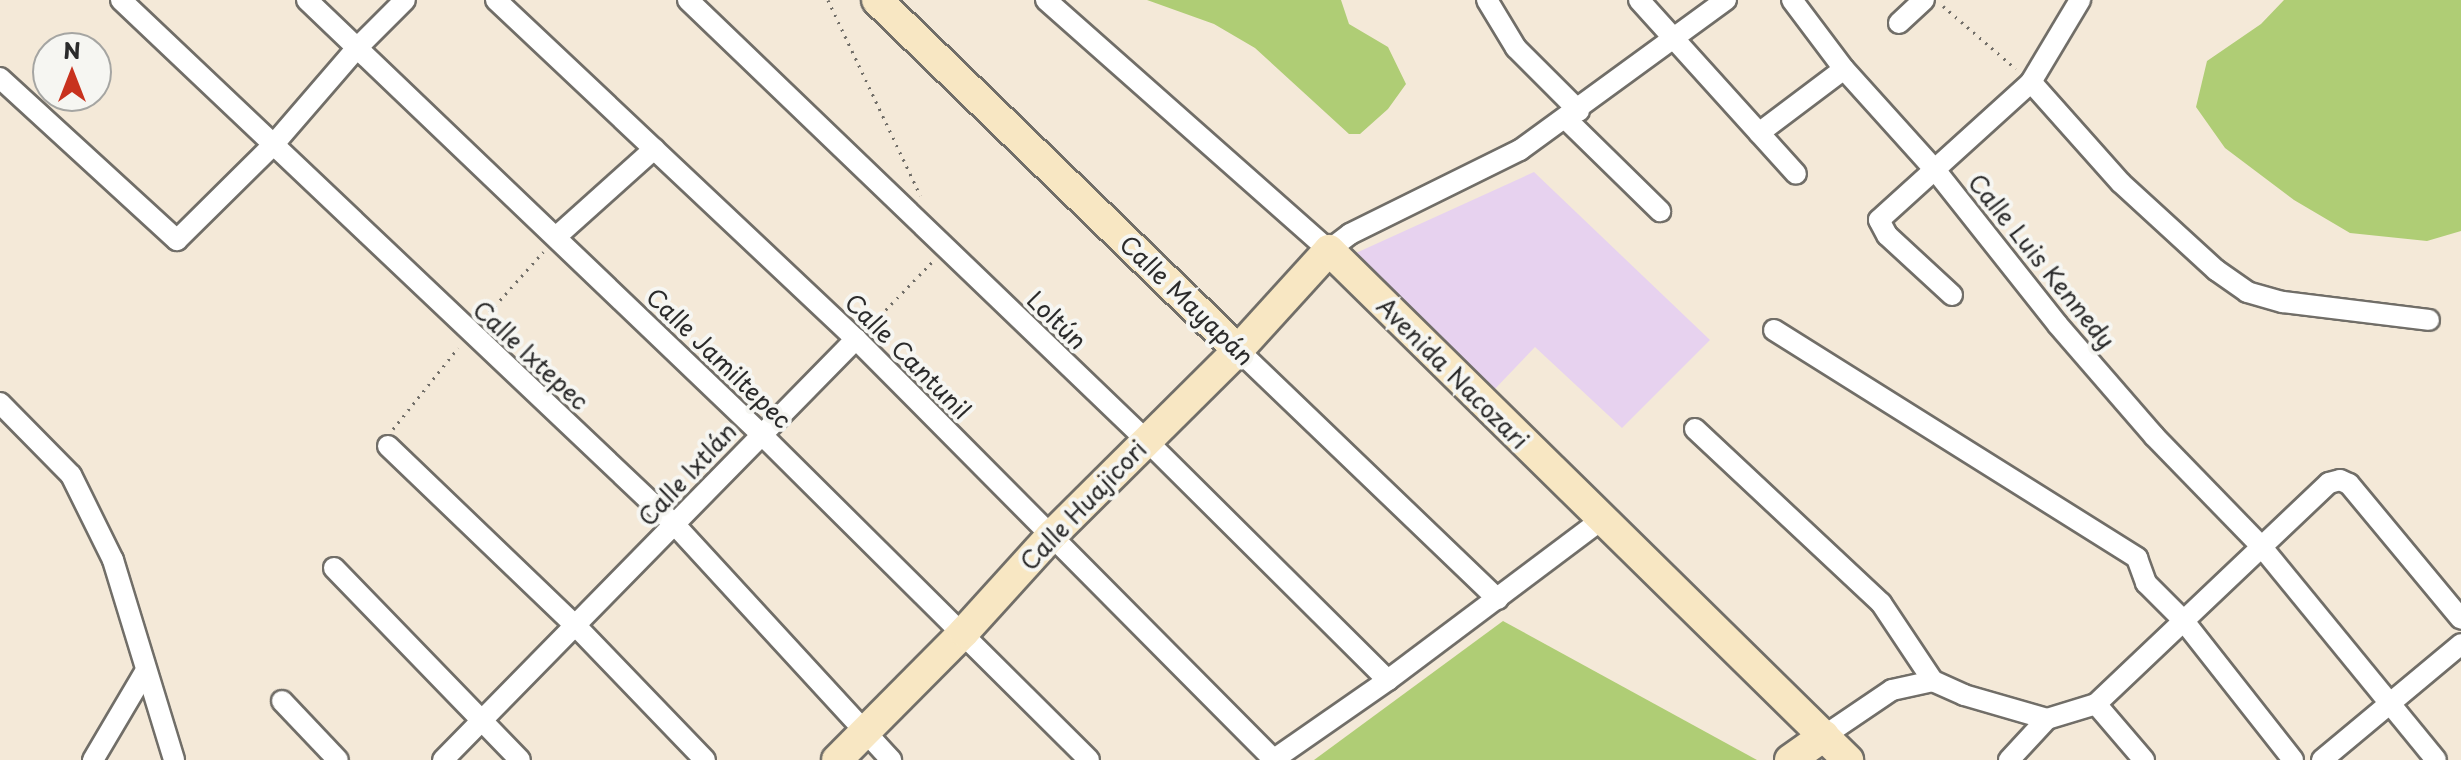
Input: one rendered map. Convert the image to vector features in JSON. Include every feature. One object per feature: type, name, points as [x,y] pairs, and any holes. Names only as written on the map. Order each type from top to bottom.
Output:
[{"type":"street","name":"Calle Ixtepec","points":[[121,0],[676,526],[891,760]]},
{"type":"street","name":"Calle Jamiltepec","points":[[307,0],[761,434],[964,632],[1089,760]]},
{"type":"street","points":[[0,78],[177,240],[274,144],[356,49],[405,0]]},
{"type":"street","name":"Calle Cantunil","points":[[496,0],[856,339],[1274,760]]},
{"type":"street","name":"Loltún","points":[[688,0],[1146,440],[1388,680]]},
{"type":"street","name":"Calle Mayapán","points":[[877,0],[1498,599]]},
{"type":"street","name":"Avenida Nacozari","points":[[1046,0],[1329,250],[1848,760]]},
{"type":"street","points":[[1487,0],[1516,48],[1660,211]]},
{"type":"street","points":[[1639,0],[1796,174]]},
{"type":"street","points":[[1329,250],[1350,234],[1520,150],[1573,115],[1674,36],[1726,0]]},
{"type":"street","name":"Calle Luis Kennedy","points":[[1792,0],[1844,69],[1936,171],[2068,337],[2154,436],[2261,546],[2436,760]]},
{"type":"street","points":[[1899,23],[1924,0]]},
{"type":"street","points":[[1952,295],[1887,235],[1879,220],[2031,82],[2080,0]]},
{"type":"street","points":[[1759,133],[1844,69]]},
{"type":"street","points":[[2031,82],[2121,183],[2216,270],[2247,292],[2283,302],[2429,320]]},
{"type":"street","points":[[556,237],[654,149]]},
{"type":"street","name":"Calle Huajicori","points":[[837,760],[964,632],[1051,536],[1238,350],[1329,250]]},
{"type":"street","points":[[1774,330],[2137,558],[2146,583],[2183,620],[2293,760]]},
{"type":"street","name":"Calle Ixtlán","points":[[443,760],[482,724],[856,339]]},
{"type":"street","points":[[0,403],[71,475],[113,560],[174,760]]},
{"type":"street","points":[[1695,429],[1881,603],[1933,681],[1964,695],[2047,719]]},
{"type":"street","points":[[388,446],[576,626],[705,760]]},
{"type":"street","points":[[2009,760],[2047,719],[2096,704],[2329,483],[2340,480],[2349,484],[2461,619]]},
{"type":"street","points":[[1274,760],[1388,680],[1601,520]]},
{"type":"street","points":[[334,568],[520,760]]},
{"type":"street","points":[[2322,760],[2461,644]]},
{"type":"street","points":[[93,760],[145,672]]},
{"type":"street","points":[[1790,760],[1892,690],[1933,681]]},
{"type":"street","points":[[282,701],[338,760]]},
{"type":"street","points":[[2096,704],[2144,760]]},
{"type":"path","points":[[828,0],[926,207]]},
{"type":"path","points":[[1936,0],[2031,82]]},
{"type":"path","points":[[856,339],[945,249]]},
{"type":"shaded area","points":[[1534,172],[1710,340],[1622,428],[1535,347],[1491,393],[1356,253]]},
{"type":"green space","points":[[1147,0],[1341,0],[1349,24],[1388,47],[1406,84],[1388,109],[1360,134],[1349,134],[1255,48],[1214,24]]},
{"type":"green space","points":[[2284,0],[2461,0],[2461,231],[2427,241],[2350,233],[2294,200],[2225,148],[2196,107],[2207,61],[2261,24]]},
{"type":"green space","points":[[1503,621],[1757,760],[1314,760]]}]
